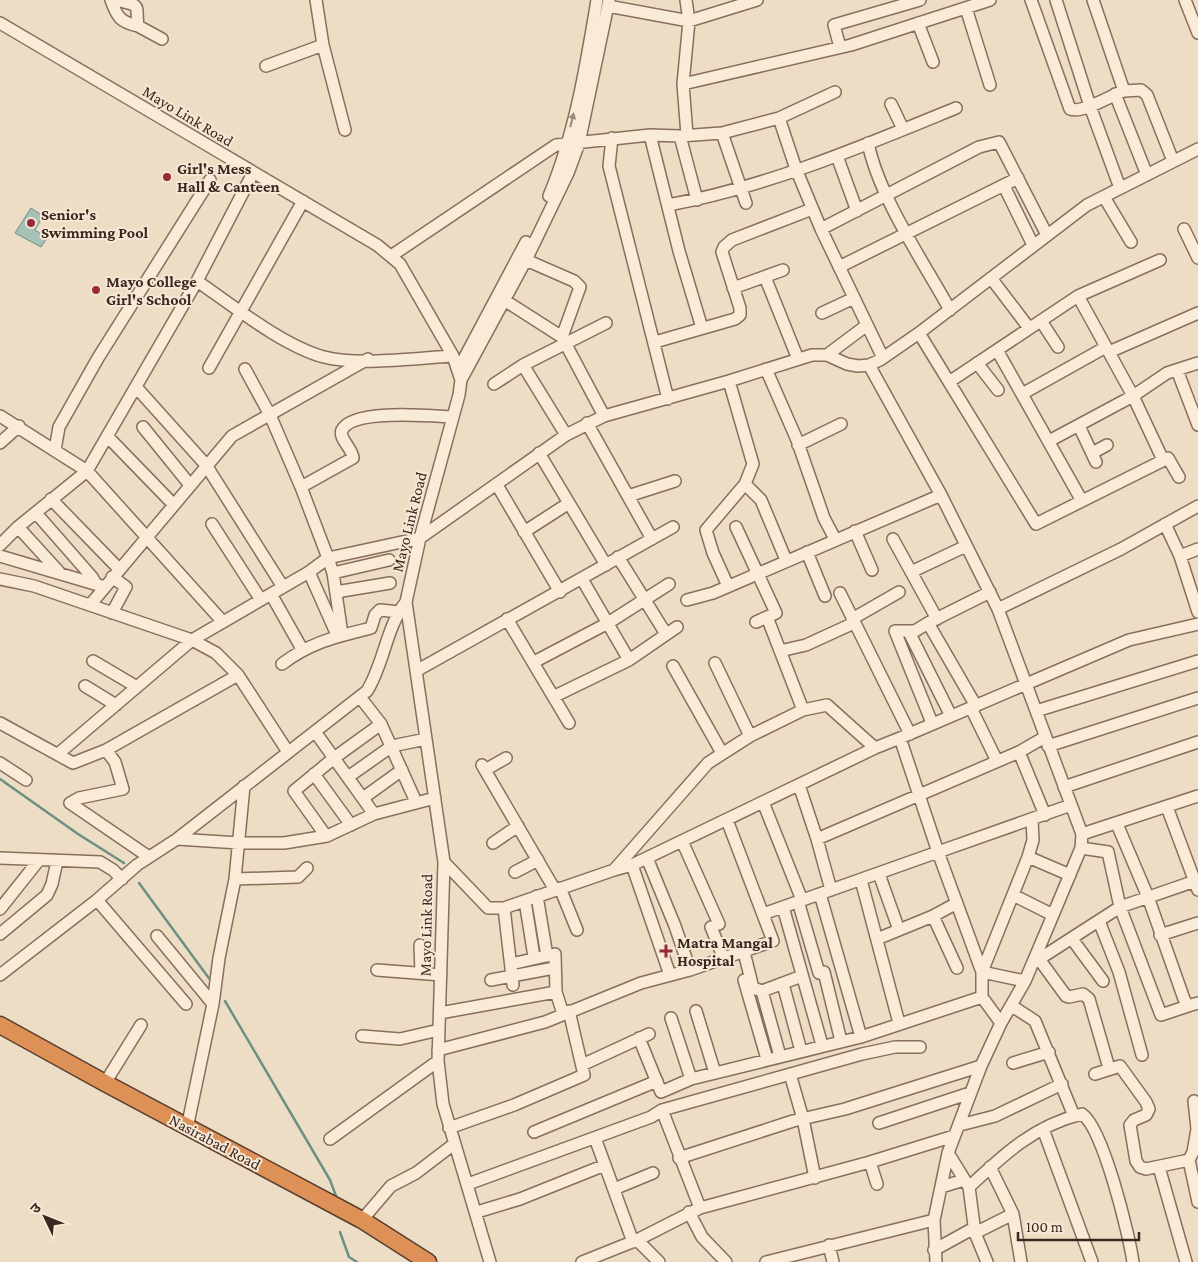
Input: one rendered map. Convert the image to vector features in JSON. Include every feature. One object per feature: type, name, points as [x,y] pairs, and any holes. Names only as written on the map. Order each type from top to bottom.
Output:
[{"type":"highway","name":"Nasirabad Road","points":[[0,1025],[105,1084],[362,1220],[428,1262]]},
{"type":"highway","name":"Nasirabad Road","points":[[0,1034],[203,1146],[318,1203],[362,1228],[413,1262]]},
{"type":"street","points":[[111,0],[120,20],[138,26],[162,39]]},
{"type":"street","points":[[117,0],[133,4],[138,8],[138,26]]},
{"type":"street","points":[[316,0],[323,45],[345,130]]},
{"type":"street","points":[[686,0],[689,21],[683,84],[683,135],[697,200]]},
{"type":"street","points":[[459,375],[526,260],[568,173],[573,142],[605,2],[689,21],[757,0]]},
{"type":"street","points":[[840,47],[834,25],[920,0]]},
{"type":"street","points":[[683,84],[840,47],[990,0]]},
{"type":"street","points":[[1031,0],[1070,109],[1075,111],[1090,106],[1120,92],[1141,90],[1147,95],[1173,161]]},
{"type":"street","points":[[1056,0],[1090,106],[1120,188]]},
{"type":"street","points":[[1092,0],[1147,175]]},
{"type":"street","points":[[1186,0],[1198,33]]},
{"type":"street","points":[[966,8],[990,85]]},
{"type":"street","name":"Mayo Link Road","points":[[0,23],[252,173],[303,201],[392,256],[400,264],[453,356],[459,375],[453,417],[420,538],[406,602],[444,862],[438,1056],[443,1104],[454,1144],[477,1212],[490,1262]]},
{"type":"street","points":[[918,23],[933,62]]},
{"type":"street","points":[[266,66],[323,45]]},
{"type":"street","points":[[392,256],[545,151],[573,142],[612,138],[722,133],[779,118],[834,92]]},
{"type":"street","points":[[891,104],[903,129]]},
{"type":"street","points":[[668,205],[697,200],[837,156],[956,108]]},
{"type":"street","points":[[779,118],[812,209],[883,358]]},
{"type":"street","points":[[722,133],[746,203]]},
{"type":"street","points":[[650,135],[702,328]]},
{"type":"street","points":[[612,138],[609,166],[668,399]]},
{"type":"street","points":[[459,375],[538,220],[573,142]]},
{"type":"street","points":[[821,229],[979,147],[999,142],[1047,235]]},
{"type":"street","points":[[868,143],[872,164],[886,195],[950,310]]},
{"type":"street","points":[[58,754],[192,640],[309,572],[328,558],[420,538],[566,435],[604,416],[668,399],[812,355],[827,355],[847,364],[869,365],[920,334],[1087,206],[1198,149]]},
{"type":"street","points":[[837,156],[857,210]]},
{"type":"street","points":[[0,545],[18,527],[87,471],[197,281],[252,173]]},
{"type":"street","points":[[839,267],[1018,178]]},
{"type":"street","points":[[55,450],[59,427],[98,358],[210,180]]},
{"type":"street","points":[[1004,186],[1033,246]]},
{"type":"street","points":[[1104,197],[1131,242]]},
{"type":"street","points":[[209,368],[303,201]]},
{"type":"street","points":[[655,342],[740,315],[740,308],[722,252],[728,243],[812,209]]},
{"type":"street","points":[[1184,228],[1198,258]]},
{"type":"street","points":[[526,260],[574,281],[580,287],[564,341]]},
{"type":"street","points":[[949,382],[1078,296],[1160,260]]},
{"type":"street","points":[[734,288],[783,270]]},
{"type":"street","points":[[766,277],[798,358]]},
{"type":"street","points":[[991,278],[1029,328]]},
{"type":"street","points":[[197,281],[241,312],[287,340],[324,357],[368,360],[453,356]]},
{"type":"street","points":[[1078,296],[1133,396],[1163,460]]},
{"type":"street","points":[[822,313],[854,298]]},
{"type":"street","points":[[504,300],[564,341],[604,416]]},
{"type":"street","points":[[1022,394],[1107,350],[1198,313]]},
{"type":"street","points":[[1041,321],[1058,347]]},
{"type":"street","points":[[494,384],[564,341],[606,323]]},
{"type":"street","points":[[827,355],[867,324]]},
{"type":"street","points":[[920,334],[1036,524],[1168,458],[1178,477]]},
{"type":"street","points":[[997,350],[1082,501]]},
{"type":"street","points":[[90,605],[108,579],[232,436],[368,360]]},
{"type":"street","points":[[977,363],[998,390]]},
{"type":"street","points":[[1049,441],[1133,396],[1167,373],[1198,363]]},
{"type":"street","points":[[523,365],[566,435]]},
{"type":"street","points":[[869,365],[941,495],[998,609],[1082,834],[1081,848],[1036,961],[1001,1023],[981,1066],[948,1153],[934,1220],[935,1256]]},
{"type":"street","points":[[245,369],[270,416],[302,487],[328,558],[333,573],[340,634]]},
{"type":"street","points":[[766,369],[798,445],[824,518],[835,539]]},
{"type":"street","points":[[1177,370],[1198,425]]},
{"type":"street","points":[[728,586],[713,553],[706,530],[745,484],[753,464],[729,381]]},
{"type":"street","points":[[136,387],[206,465],[283,587]]},
{"type":"street","points":[[302,487],[352,458],[353,454],[342,435],[342,430],[348,424],[373,416],[398,414],[453,417]]},
{"type":"street","points":[[0,416],[19,426],[87,471],[223,622]]},
{"type":"street","points":[[587,423],[652,540]]},
{"type":"street","points":[[798,445],[841,424]]},
{"type":"street","points":[[0,443],[19,426]]},
{"type":"street","points":[[1079,426],[1094,458],[1107,445]]},
{"type":"street","points":[[143,427],[190,485]]},
{"type":"street","points":[[107,436],[173,504]]},
{"type":"street","points":[[539,453],[606,565]]},
{"type":"street","points":[[628,496],[676,481]]},
{"type":"street","points":[[745,484],[761,500],[786,560]]},
{"type":"street","points":[[497,485],[560,592]]},
{"type":"street","points":[[688,600],[758,574],[786,560],[941,495]]},
{"type":"street","points":[[51,499],[108,579]]},
{"type":"street","points":[[524,532],[569,503]]},
{"type":"street","points":[[998,609],[1121,549],[1198,506]]},
{"type":"street","points":[[36,513],[92,577],[108,579]]},
{"type":"street","points":[[212,524],[302,649]]},
{"type":"street","points":[[1165,524],[1180,556],[1198,612]]},
{"type":"street","points":[[18,527],[59,572]]},
{"type":"street","points":[[416,671],[673,527]]},
{"type":"street","points":[[736,527],[776,614],[756,622]]},
{"type":"street","points":[[855,531],[872,570]]},
{"type":"street","points":[[893,539],[911,572],[997,761]]},
{"type":"street","points":[[911,572],[966,546]]},
{"type":"street","points":[[1180,556],[1198,549]]},
{"type":"street","points":[[807,552],[825,596]]},
{"type":"street","points":[[0,556],[59,572],[108,579],[126,587],[112,613]]},
{"type":"street","points":[[618,557],[666,634]]},
{"type":"street","points":[[333,573],[389,560]]},
{"type":"street","points":[[309,572],[340,634]]},
{"type":"street","points":[[0,579],[34,586],[90,605],[192,640],[216,653],[238,675],[288,752]]},
{"type":"street","points":[[582,579],[629,660]]},
{"type":"street","points":[[336,592],[390,583]]},
{"type":"street","points":[[534,662],[608,623],[668,584]]},
{"type":"street","points":[[780,651],[806,645],[853,621],[899,592]]},
{"type":"street","points":[[932,723],[896,631],[913,631],[990,592]]},
{"type":"street","points":[[840,593],[905,736],[920,795],[938,852],[982,972],[982,997],[1001,1023]]},
{"type":"street","points":[[282,664],[302,649],[340,634],[371,628],[376,613],[391,611],[406,602]]},
{"type":"street","points":[[0,975],[97,900],[137,865],[177,839],[360,697],[373,681],[391,611]]},
{"type":"street","points":[[767,617],[803,710]]},
{"type":"street","points":[[506,619],[555,696],[568,723]]},
{"type":"street","points":[[444,862],[488,908],[504,908],[632,865],[875,748],[1130,640],[1198,624]]},
{"type":"street","points":[[555,696],[629,660],[677,627]]},
{"type":"street","points":[[913,631],[910,638],[951,716]]},
{"type":"street","points":[[92,661],[137,687]]},
{"type":"street","points":[[1036,711],[1198,661]]},
{"type":"street","points":[[715,663],[750,736]]},
{"type":"street","points":[[673,666],[722,753]]},
{"type":"street","points":[[0,723],[73,763],[106,750],[238,675]]},
{"type":"street","points":[[85,686],[116,705]]},
{"type":"street","points":[[360,697],[381,724],[416,802]]},
{"type":"street","points":[[817,839],[1047,741],[1198,698]]},
{"type":"street","points":[[614,870],[708,763],[750,736],[803,710],[827,705],[875,748]]},
{"type":"street","points":[[326,836],[294,791],[334,758],[381,724]]},
{"type":"street","points":[[316,733],[374,814]]},
{"type":"street","points":[[348,778],[392,746],[426,739]]},
{"type":"street","points":[[1064,787],[1198,742]]},
{"type":"street","points":[[106,750],[115,762],[123,789],[79,798],[70,803],[149,857]]},
{"type":"street","points":[[1019,752],[1045,815]]},
{"type":"street","points":[[506,758],[484,767],[557,889],[578,930]]},
{"type":"street","points":[[0,763],[26,780]]},
{"type":"street","points":[[363,798],[402,770]]},
{"type":"street","points":[[314,774],[351,825]]},
{"type":"street","points":[[799,785],[817,839],[841,966],[861,1037]]},
{"type":"street","points":[[187,1128],[235,879],[244,786]]},
{"type":"street","points":[[1082,834],[1198,796]]},
{"type":"street","points":[[177,839],[238,843],[284,842],[326,836],[374,814],[435,798]]},
{"type":"street","points":[[762,802],[800,900],[841,1041]]},
{"type":"street","points":[[763,914],[1071,805]]},
{"type":"street","points":[[1036,961],[1120,907],[1148,897],[1197,884],[1167,807]]},
{"type":"street","points":[[982,972],[1028,857],[1033,840],[1032,819]]},
{"type":"street","points":[[330,1138],[438,1056],[546,1022],[641,983],[690,970],[773,941],[727,820]]},
{"type":"street","points":[[1081,848],[1108,852],[1120,907],[1161,1016],[1193,1004],[1160,934],[1148,897],[1117,824]]},
{"type":"street","points":[[493,843],[518,826]]},
{"type":"street","points":[[642,838],[651,856],[690,970]]},
{"type":"street","points":[[682,841],[715,926],[724,959]]},
{"type":"street","points":[[1028,857],[1070,875]]},
{"type":"street","points":[[0,858],[100,862],[123,878]]},
{"type":"street","points":[[0,909],[39,860]]},
{"type":"street","points":[[515,872],[538,860]]},
{"type":"street","points":[[0,934],[47,895],[52,884],[57,861]]},
{"type":"street","points":[[632,865],[670,975]]},
{"type":"street","points":[[235,879],[298,877],[307,868]]},
{"type":"street","points":[[879,874],[899,930]]},
{"type":"street","points":[[861,880],[899,1023]]},
{"type":"street","points":[[1013,895],[1054,915]]},
{"type":"street","points":[[537,896],[547,956]]},
{"type":"street","points":[[97,900],[186,1004]]},
{"type":"street","points":[[525,901],[534,957]]},
{"type":"street","points":[[877,939],[933,916],[957,903]]},
{"type":"street","points":[[783,907],[822,1045]]},
{"type":"street","points":[[504,908],[512,975]]},
{"type":"street","points":[[933,916],[957,968]]},
{"type":"street","points":[[1099,921],[1119,972],[1142,1054]]},
{"type":"street","points":[[1160,934],[1198,924]]},
{"type":"street","points":[[157,936],[213,1001]]},
{"type":"street","points":[[1072,939],[1103,981]]},
{"type":"street","points":[[420,945],[421,973]]},
{"type":"street","points":[[740,953],[753,988],[762,991],[841,966]]},
{"type":"street","points":[[740,953],[767,1059]]},
{"type":"street","points":[[449,1128],[514,1105],[584,1075],[566,1013],[556,992],[555,954],[534,957],[512,975]]},
{"type":"street","points":[[1036,961],[1066,996],[1083,994],[1089,1000],[1109,1068]]},
{"type":"street","points":[[491,980],[554,968]]},
{"type":"street","points":[[377,970],[441,975]]},
{"type":"street","points":[[982,972],[1025,980]]},
{"type":"street","points":[[783,984],[801,1051]]},
{"type":"street","points":[[762,991],[803,1119],[815,1178]]},
{"type":"street","points":[[440,1013],[556,992]]},
{"type":"street","points":[[534,1132],[659,1086],[861,1037],[982,997]]},
{"type":"street","points":[[1012,1006],[1035,1021],[1074,1116]]},
{"type":"street","points":[[696,1010],[716,1073]]},
{"type":"street","points":[[791,1015],[812,1011]]},
{"type":"street","points":[[671,1018],[691,1079]]},
{"type":"street","points":[[105,1084],[141,1024]]},
{"type":"street","points":[[362,1036],[400,1039],[439,1030]]},
{"type":"street","points":[[582,1065],[644,1036],[667,1109],[702,1237],[726,1262]]},
{"type":"street","points":[[468,1184],[651,1117],[667,1109],[895,1047],[920,1047]]},
{"type":"street","points":[[1014,1063],[1049,1052]]},
{"type":"street","points":[[679,1158],[803,1119],[845,1109],[981,1066]]},
{"type":"street","points":[[1095,1074],[1117,1066],[1123,1068],[1129,1080],[1146,1102],[1149,1109],[1146,1115],[1134,1120],[1130,1125],[1136,1162],[1140,1167],[1146,1169],[1189,1160]]},
{"type":"street","points":[[582,1262],[635,1241],[694,1210],[870,1162],[995,1116],[1062,1084]]},
{"type":"street","points":[[878,1123],[970,1093]]},
{"type":"street","points":[[1194,1101],[1197,1129],[1195,1146],[1189,1160],[1198,1202]]},
{"type":"street","points":[[941,1187],[967,1184],[990,1167],[1013,1146],[1043,1129],[1082,1114],[1086,1117],[1107,1162],[1126,1228],[1133,1262]]},
{"type":"street","points":[[1043,1129],[1092,1262]]},
{"type":"street","points":[[595,1138],[635,1241],[659,1262]]},
{"type":"street","points":[[362,1220],[391,1186],[416,1173],[454,1144]]},
{"type":"street","points":[[948,1153],[967,1184],[975,1231],[987,1262]]},
{"type":"street","points":[[870,1162],[877,1184]]},
{"type":"street","points":[[477,1212],[520,1199],[605,1164]]},
{"type":"street","points":[[990,1167],[1013,1214],[1021,1262]]},
{"type":"street","points":[[1159,1167],[1186,1262]]},
{"type":"street","points":[[614,1190],[653,1173]]},
{"type":"street","points":[[935,1256],[975,1231],[1013,1214]]},
{"type":"street","points":[[769,1262],[829,1245],[934,1220]]},
{"type":"street","points":[[829,1245],[833,1262]]},
{"type":"shaded area","name":"Senior's Swimming Pool","points":[[31,208],[43,216],[35,230],[47,238],[41,247],[15,233]]},
{"type":"waterway","points":[[0,779],[78,834],[124,863]]},
{"type":"waterway","points":[[139,883],[211,981]]},
{"type":"waterway","points":[[225,1001],[330,1180],[336,1196]]},
{"type":"waterway","points":[[340,1232],[349,1257],[357,1262]]},
{"type":"place","name":"Girl's Mess Hall & Canteen","points":[[167,177]]},
{"type":"place","name":"Senior's Swimming Pool","points":[[31,223]]},
{"type":"place","name":"Mayo College Girl's School","points":[[96,290]]},
{"type":"place","name":"Matra Mangal Hospital","points":[[666,951]]}]
